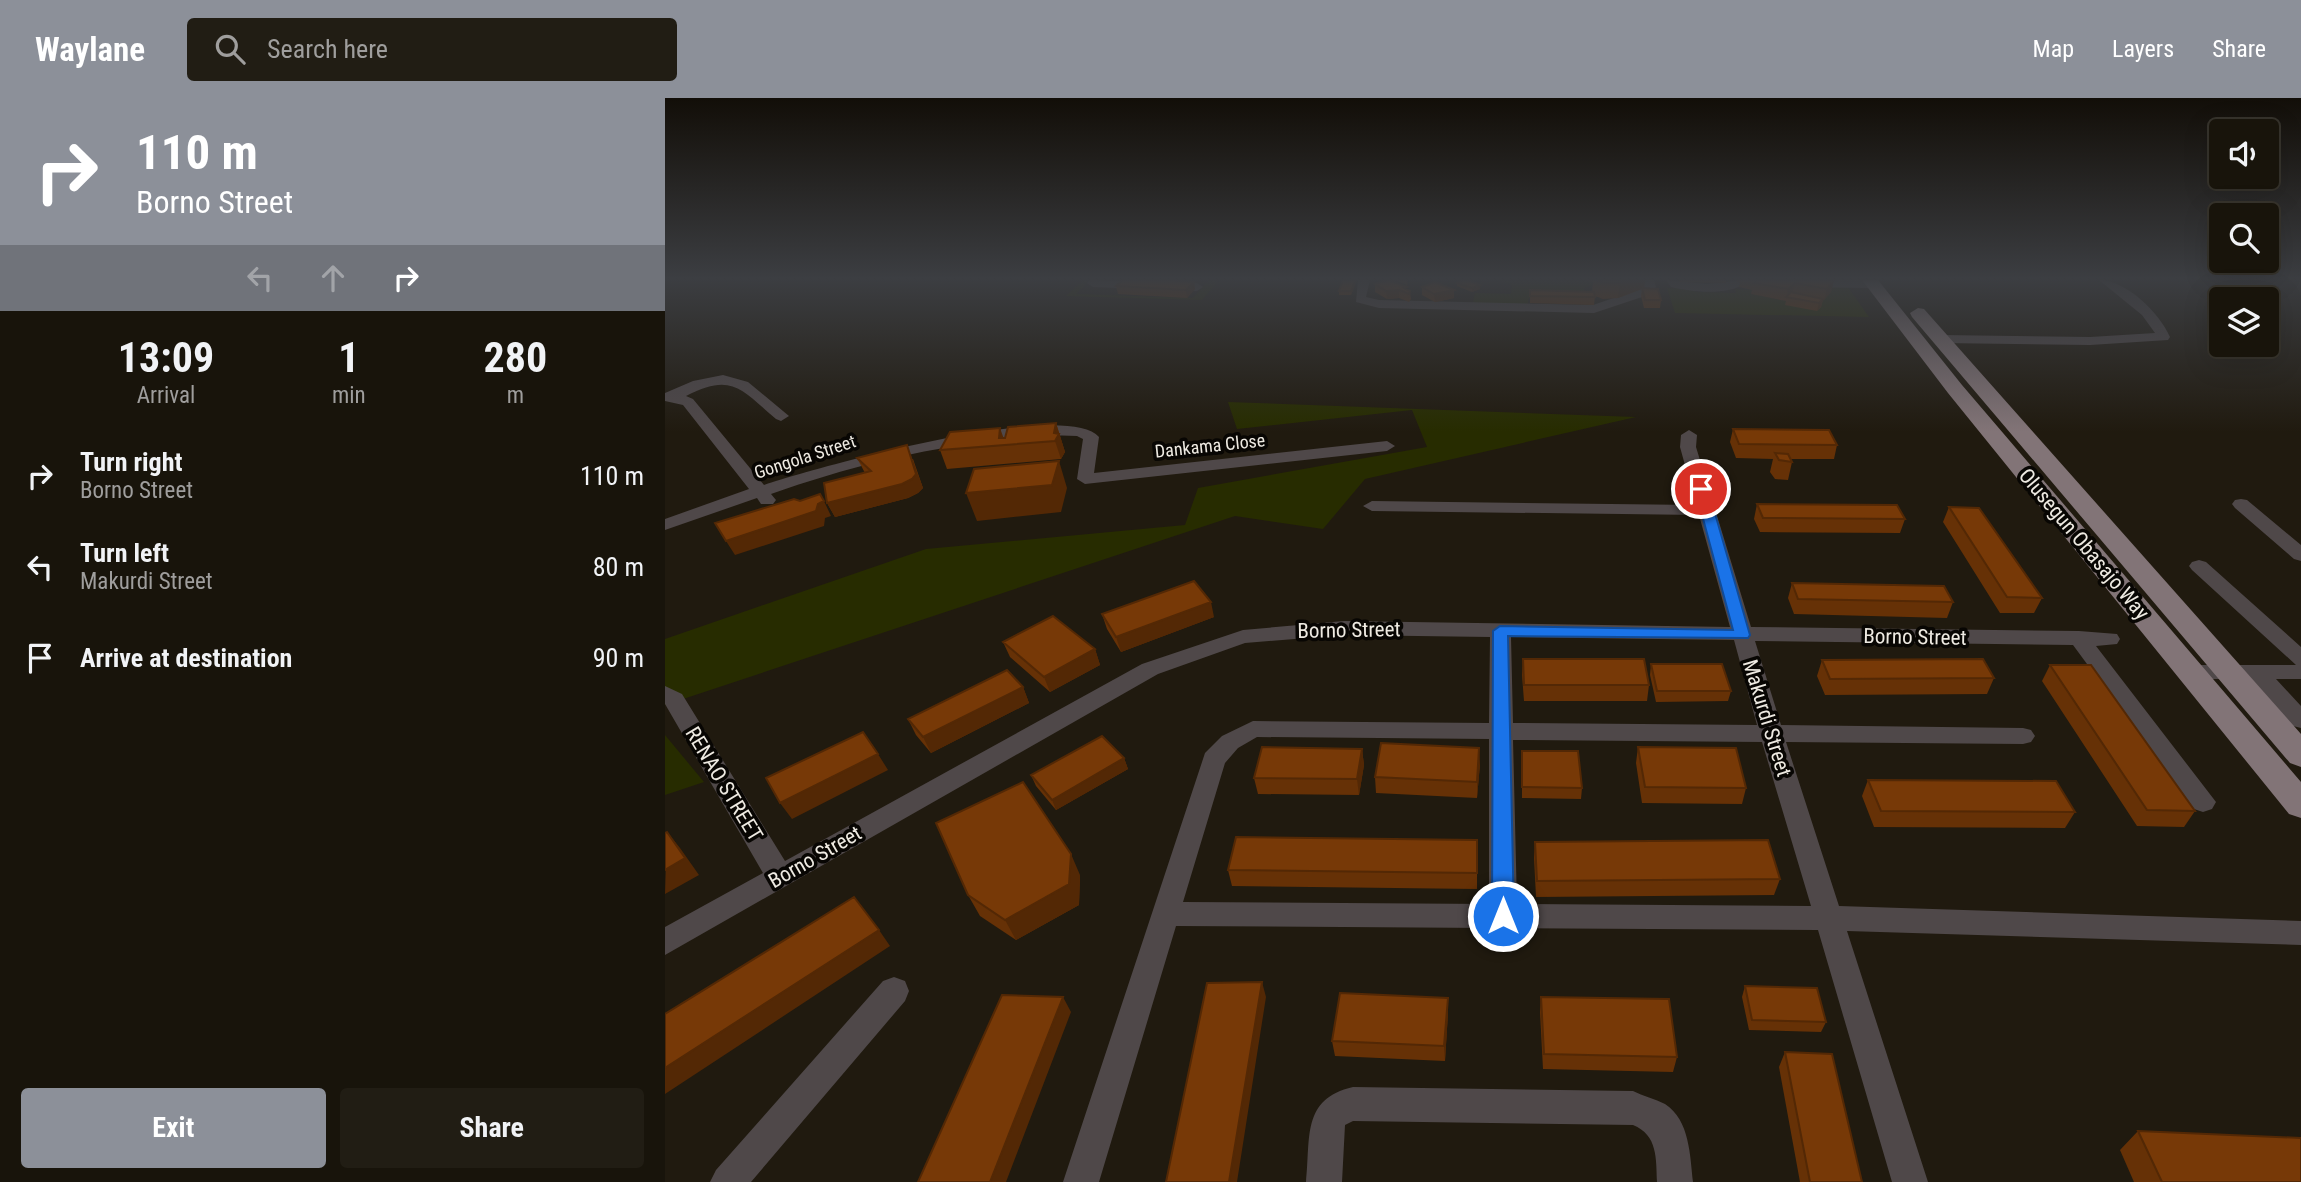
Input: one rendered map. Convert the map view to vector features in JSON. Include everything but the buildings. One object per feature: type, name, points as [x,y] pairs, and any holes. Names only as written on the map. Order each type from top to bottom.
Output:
[{"type":"main road","name":"Olusegun Obasajo Way","points":[[1914,331],[1955,389],[2301,805]]},
{"type":"main road","name":"Olusegun Obasajo Way","points":[[1931,331],[2301,755]]},
{"type":"street","points":[[1941,340],[2091,341],[2163,337],[2161,331]]},
{"type":"street","points":[[669,396],[701,382],[729,378],[738,381],[781,415]]},
{"type":"street","points":[[669,396],[688,402],[776,510]]},
{"type":"street","name":"Gongola Street","points":[[665,526],[839,464],[921,445],[1061,431],[1086,434]]},
{"type":"street","name":"Dankama Close","points":[[1086,434],[1091,437],[1085,479],[1387,446]]},
{"type":"street","name":"Makurdi Street","points":[[1689,435],[1688,447],[1742,635],[1910,1182]]},
{"type":"street","points":[[2241,504],[2301,555]]},
{"type":"street","points":[[1371,506],[1708,510]]},
{"type":"street","points":[[2199,566],[2301,659]]},
{"type":"street","name":"Borno Street","points":[[665,942],[1150,669],[1243,637],[1344,628],[2109,639]]},
{"type":"street","points":[[1500,631],[1503,916]]},
{"type":"street","points":[[2079,638],[2203,802]]},
{"type":"street","points":[[2191,672],[2301,673]]},
{"type":"street","points":[[2258,673],[2301,720]]},
{"type":"street","name":"RENAO STREET","points":[[665,695],[674,699],[780,877]]},
{"type":"street","points":[[1081,1182],[1214,759],[1230,742],[1253,729],[2023,736]]},
{"type":"street","points":[[1166,914],[1828,918],[2301,933]]},
{"type":"street","points":[[728,1182],[894,991]]},
{"type":"street","points":[[1324,1182],[1329,1119],[1339,1107],[1353,1104],[1633,1108],[1655,1117],[1671,1140],[1675,1182]]},
{"type":"green space","points":[[1228,402],[1636,417],[1365,479],[1323,529],[1235,516],[665,705],[665,639],[926,549],[1185,525],[1198,488],[1427,447],[1412,410],[1237,429]]},
{"type":"green space","points":[[665,735],[704,782],[665,795]]},
{"type":"route","points":[[1503,916],[1500,631],[1742,635],[1701,489]]}]
